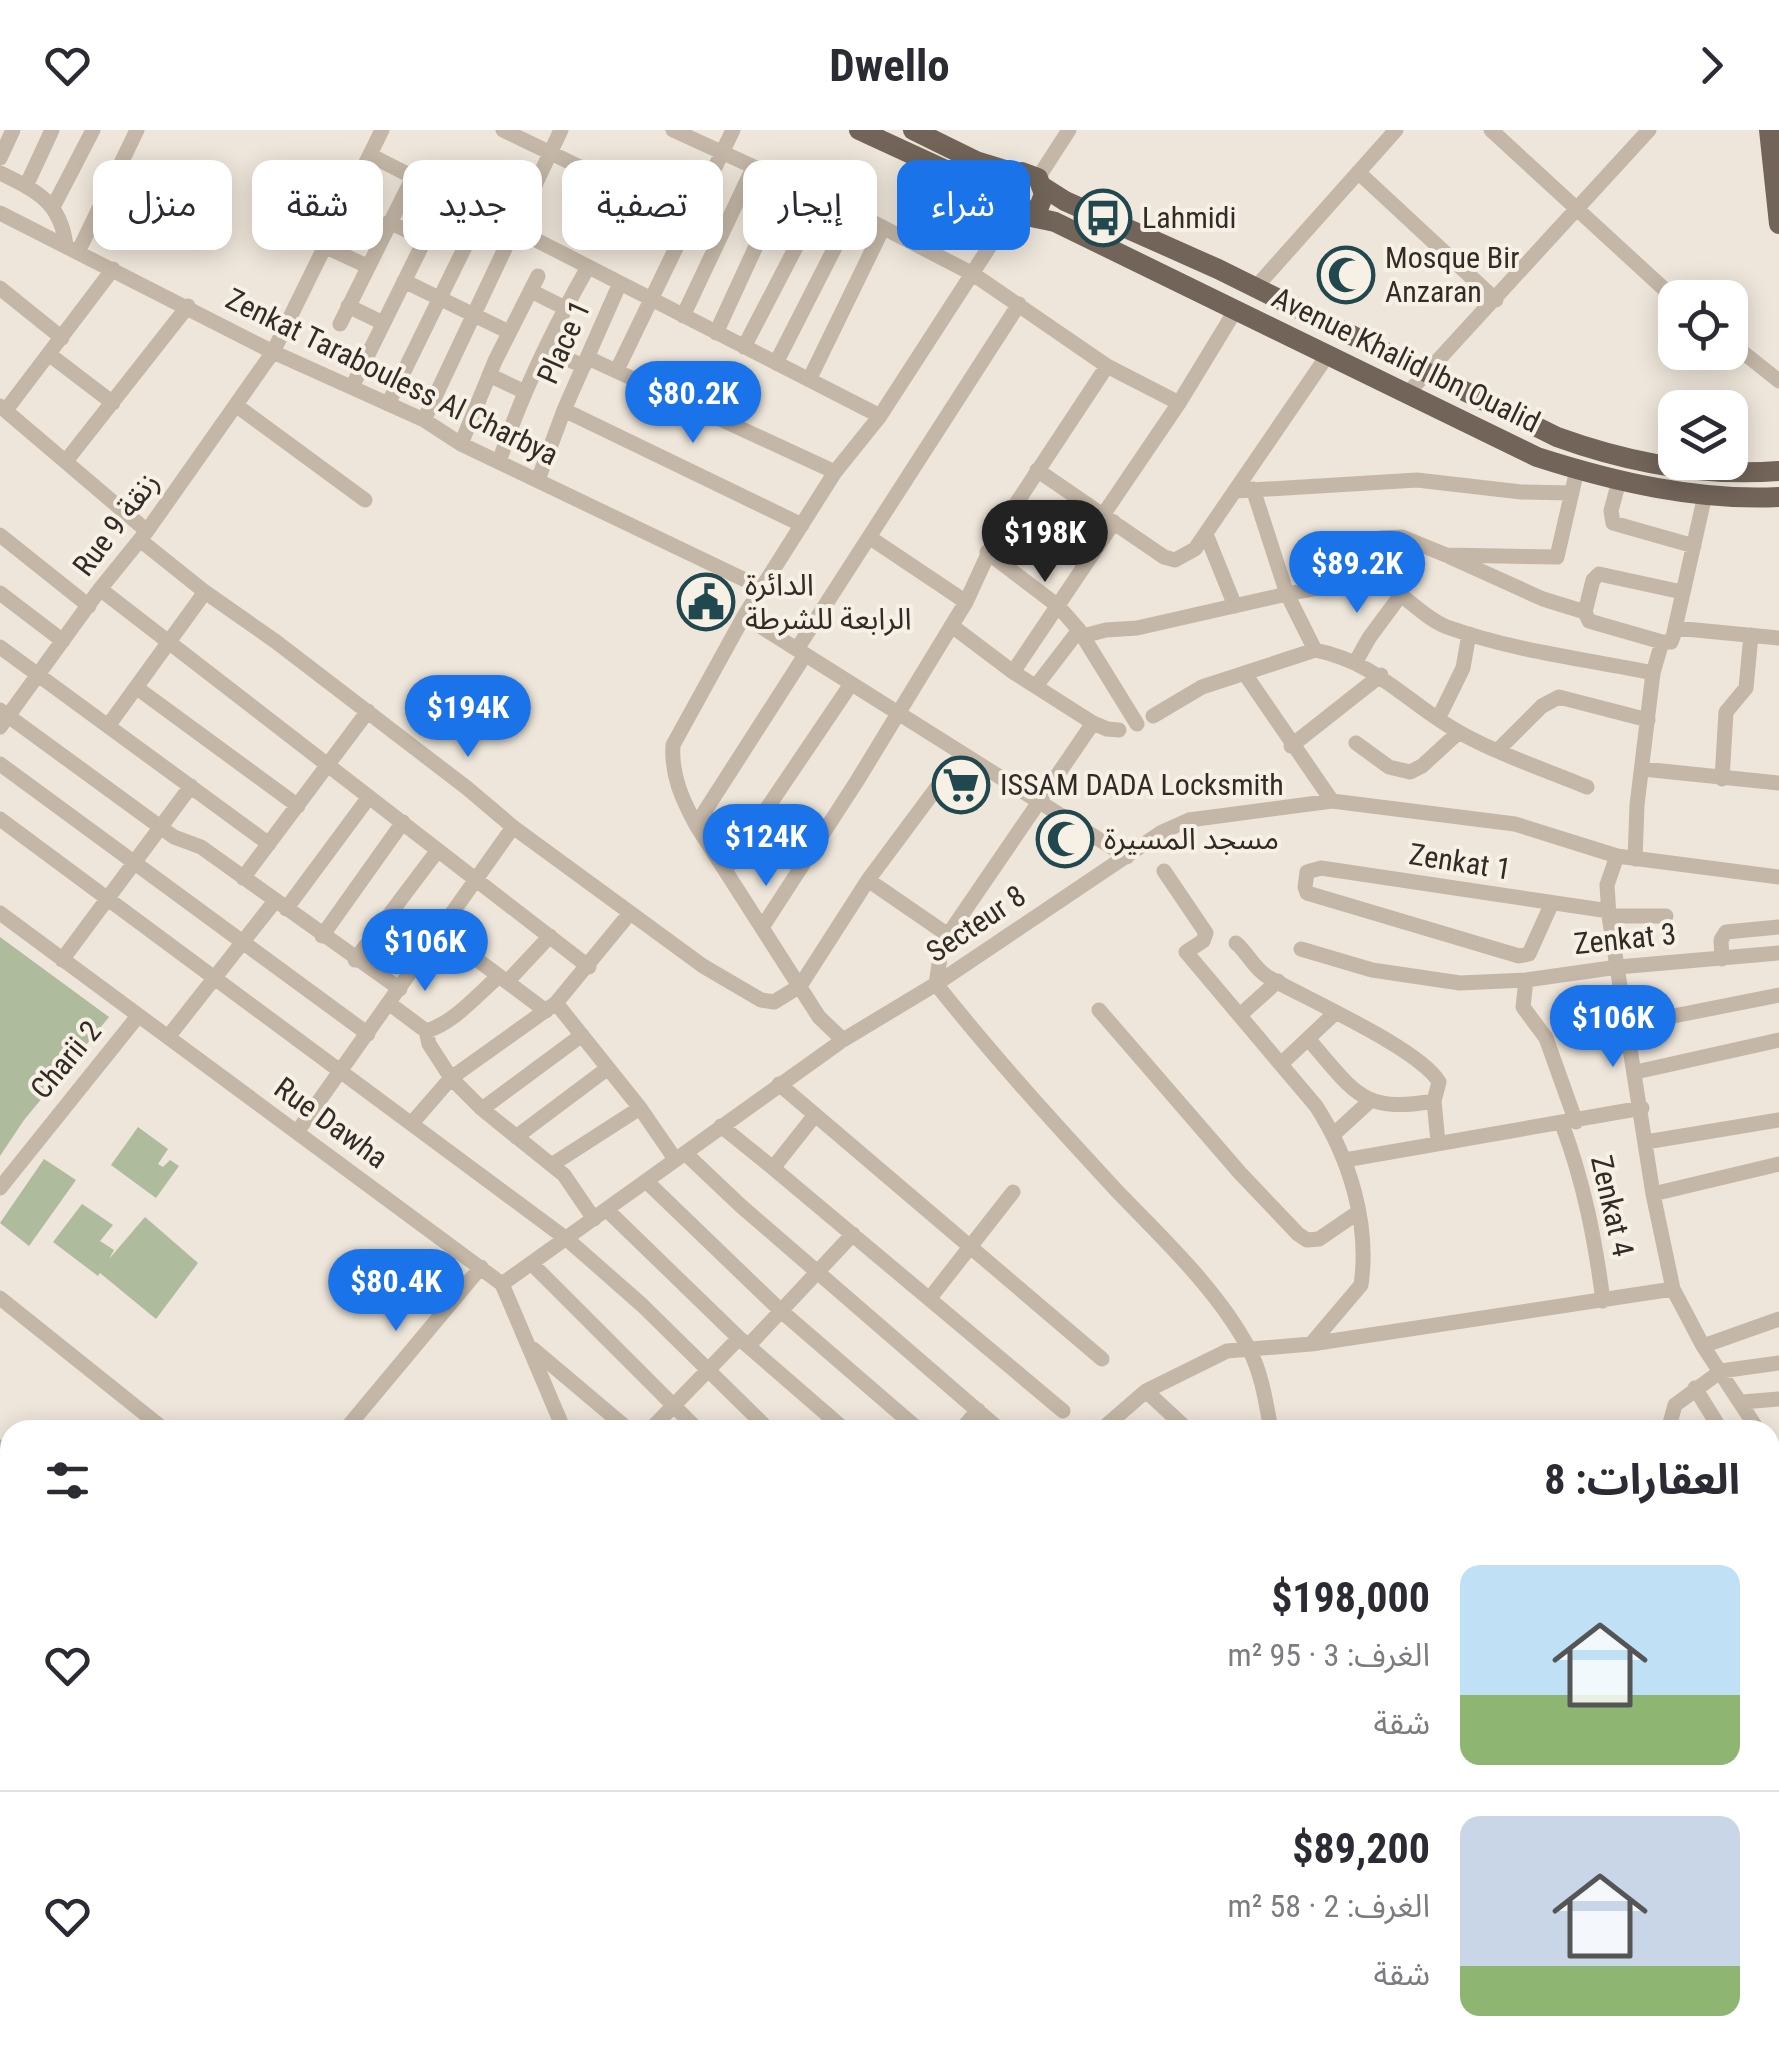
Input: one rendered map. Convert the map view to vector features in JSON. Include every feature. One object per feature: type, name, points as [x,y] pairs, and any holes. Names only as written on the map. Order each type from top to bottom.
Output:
[{"type":"main road","name":"Avenue Khalid Ibn Oualid","points":[[859,130],[924,160]]},
{"type":"main road","points":[[913,130],[976,160]]},
{"type":"main road","points":[[1769,130],[1779,224]]},
{"type":"main road","points":[[1030,174],[1040,183],[1039,208],[1030,208]]},
{"type":"main road","name":"Avenue Khalid Ibn Oualid","points":[[1040,183],[1064,201],[1256,287],[1557,437],[1611,454],[1706,472],[1779,471]]},
{"type":"main road","name":"Avenue Khalid Ibn Oualid","points":[[1030,214],[1055,222],[1537,457],[1619,480],[1706,495],[1779,497]]},
{"type":"street","points":[[0,158],[13,130]]},
{"type":"street","points":[[26,186],[52,130]]},
{"type":"street","points":[[53,207],[92,130]]},
{"type":"street","points":[[72,249],[137,130]]},
{"type":"street","name":"Rue 9 زنقة","points":[[368,160],[382,130]]},
{"type":"street","points":[[503,130],[566,160]]},
{"type":"street","points":[[542,173],[561,130]]},
{"type":"street","points":[[673,130],[743,163]]},
{"type":"street","points":[[719,160],[734,130]]},
{"type":"street","points":[[1040,183],[1070,130]]},
{"type":"street","points":[[1256,287],[1396,130]]},
{"type":"street","points":[[1491,130],[1658,284]]},
{"type":"street","points":[[1407,394],[1649,130]]},
{"type":"street","points":[[370,155],[403,172]]},
{"type":"street","points":[[1358,172],[1496,300]]},
{"type":"street","points":[[0,173],[26,186],[53,207],[72,249]]},
{"type":"street","points":[[684,316],[743,189]]},
{"type":"street","points":[[340,324],[403,195]]},
{"type":"street","name":"Zenkat Tarabouless Al Charbya","points":[[0,214],[273,352],[424,420],[461,444],[762,588]]},
{"type":"street","points":[[389,222],[403,229]]},
{"type":"street","points":[[877,225],[973,274],[1108,366],[1179,403]]},
{"type":"street","points":[[810,380],[883,228]]},
{"type":"street","points":[[542,243],[880,416]]},
{"type":"street","name":"Rue 9 زنقة","points":[[3,718],[238,406],[273,352],[324,250]]},
{"type":"street","points":[[334,250],[366,266]]},
{"type":"street","points":[[352,387],[420,250]]},
{"type":"street","points":[[388,404],[464,250]]},
{"type":"street","points":[[424,420],[506,250]]},
{"type":"street","points":[[618,370],[675,250]]},
{"type":"street","points":[[716,333],[754,250]]},
{"type":"street","points":[[744,347],[794,250]]},
{"type":"street","points":[[776,364],[834,250]]},
{"type":"street","points":[[843,1040],[819,1017],[696,825],[680,796],[672,764],[673,744],[744,616],[802,525],[836,472],[880,416],[988,250]]},
{"type":"street","points":[[499,462],[514,415],[564,308],[588,267]]},
{"type":"street","points":[[113,269],[50,355],[3,408],[66,461],[205,592],[368,711],[468,788],[512,828],[703,966],[761,1000],[774,1002],[800,986],[868,880],[961,755]]},
{"type":"street","points":[[404,282],[509,332]]},
{"type":"street","points":[[461,444],[489,375],[534,284],[564,308]]},
{"type":"street","name":"Place 1","points":[[538,480],[564,410],[620,284]]},
{"type":"street","points":[[0,288],[62,338]]},
{"type":"street","points":[[696,825],[869,538],[1019,304]]},
{"type":"street","points":[[66,461],[188,306]]},
{"type":"street","points":[[348,306],[383,324]]},
{"type":"street","points":[[1014,672],[1058,606],[1235,311]]},
{"type":"street","points":[[545,350],[618,370],[836,472]]},
{"type":"street","points":[[50,355],[113,403]]},
{"type":"street","points":[[1037,470],[1164,557],[1175,560],[1195,549],[1244,490],[1328,356]]},
{"type":"street","points":[[1748,356],[1779,381]]},
{"type":"street","points":[[763,926],[952,626],[987,552],[1037,470],[1108,366]]},
{"type":"street","points":[[489,375],[526,392]]},
{"type":"street","points":[[238,406],[365,500]]},
{"type":"street","points":[[564,410],[802,525]]},
{"type":"street","points":[[1446,555],[1557,557],[1577,470]]},
{"type":"street","points":[[1244,490],[1417,480],[1521,492],[1572,492]]},
{"type":"street","points":[[1619,480],[1611,510],[1613,523],[1694,546]]},
{"type":"street","points":[[1244,490],[1315,650]]},
{"type":"street","points":[[1682,592],[1599,574],[1593,580],[1585,612],[1589,621],[1671,642],[1706,495]]},
{"type":"street","points":[[1206,534],[1235,606]]},
{"type":"street","points":[[0,535],[88,606]]},
{"type":"street","points":[[1341,582],[1332,556],[1336,548],[1402,537],[1543,599],[1585,612]]},
{"type":"street","points":[[869,538],[966,602]]},
{"type":"street","points":[[987,552],[1058,606],[1080,633],[1137,724]]},
{"type":"street","points":[[1036,686],[1080,633],[1137,628],[1341,582],[1380,581],[1434,620],[1470,634],[1530,650],[1654,673]]},
{"type":"street","points":[[100,589],[589,967]]},
{"type":"street","points":[[108,726],[205,592]]},
{"type":"street","points":[[0,593],[64,641]]},
{"type":"street","points":[[1355,663],[1400,596]]},
{"type":"street","points":[[744,616],[1127,858]]},
{"type":"street","points":[[952,626],[1093,723],[1107,730],[1119,730]]},
{"type":"street","points":[[1675,628],[1779,638]]},
{"type":"street","points":[[1438,719],[1463,668],[1470,634]]},
{"type":"street","points":[[1722,779],[1727,710],[1746,688],[1751,635]]},
{"type":"street","points":[[1635,859],[1635,819],[1654,673],[1662,642]]},
{"type":"street","points":[[0,647],[268,844]]},
{"type":"street","points":[[1153,716],[1202,687],[1315,650],[1381,675],[1459,732],[1587,787]]},
{"type":"street","points":[[1244,674],[1332,801]]},
{"type":"street","points":[[1291,746],[1381,675]]},
{"type":"street","points":[[726,869],[852,684]]},
{"type":"street","points":[[138,688],[298,806]]},
{"type":"street","points":[[1498,750],[1548,701],[1559,697],[1648,720]]},
{"type":"street","points":[[243,878],[368,711]]},
{"type":"street","points":[[3,718],[174,837],[194,843],[400,990]]},
{"type":"street","points":[[1093,723],[948,935],[936,984],[983,1043],[1222,1308],[1258,1371],[1269,1420]]},
{"type":"street","points":[[1356,743],[1389,766],[1410,772],[1459,732]]},
{"type":"street","points":[[0,764],[368,1034]]},
{"type":"street","points":[[1643,770],[1779,783]]},
{"type":"street","points":[[62,960],[191,786]]},
{"type":"street","points":[[168,1037],[241,944],[280,905],[369,797]]},
{"type":"street","name":"Secteur 8","points":[[502,1284],[843,1040],[936,984],[1162,832],[1188,820],[1332,801],[1515,824],[1617,856],[1779,876]]},
{"type":"street","points":[[0,819],[568,1240],[642,1304],[759,1420]]},
{"type":"street","points":[[322,936],[404,822]]},
{"type":"street","points":[[297,1132],[512,828]]},
{"type":"street","points":[[355,960],[438,850]]},
{"type":"street","points":[[1617,856],[1607,886],[1609,914],[1653,1194],[1673,1289],[1703,1346],[1752,1420]]},
{"type":"street","name":"Zenkat 1","points":[[1551,905],[1529,954],[1513,956],[1308,893],[1306,875],[1311,869],[1321,868],[1609,914],[1666,916]]},
{"type":"street","points":[[1164,871],[1206,933],[1203,941],[1186,952],[1316,1106],[1345,1160],[1358,1214],[1360,1284],[1311,1344]]},
{"type":"street","points":[[868,880],[948,935]]},
{"type":"street","points":[[412,1124],[452,1078],[551,1007],[589,967],[630,912]]},
{"type":"street","name":"Rue Dawha","points":[[0,913],[502,1284],[560,1420]]},
{"type":"street","points":[[1722,959],[1721,940],[1726,932],[1779,927]]},
{"type":"street","points":[[440,932],[503,979],[551,1007],[582,1035],[680,1156],[989,1420]]},
{"type":"street","points":[[426,1032],[503,979],[550,936]]},
{"type":"street","points":[[1236,942],[1262,972],[1392,1044],[1434,1074],[1440,1082],[1434,1101],[1438,1142]]},
{"type":"street","name":"Zenkat 3","points":[[1301,949],[1372,970],[1432,981],[1526,980],[1618,966],[1779,953]]},
{"type":"street","points":[[1240,1016],[1278,980]]},
{"type":"street","name":"Zenkat 4","points":[[1526,980],[1523,1007],[1546,1038],[1556,1062],[1590,1211],[1603,1301]]},
{"type":"street","points":[[1628,1025],[1779,995]]},
{"type":"street","points":[[390,1004],[426,1032],[429,1044],[452,1078],[482,1110],[553,1164],[601,1214],[834,1420]]},
{"type":"street","points":[[1100,1010],[1240,1173],[1302,1237],[1319,1239],[1358,1214]]},
{"type":"street","points":[[1281,1064],[1335,1013]]},
{"type":"street","name":"Charii 2","points":[[0,1188],[138,1016]]},
{"type":"street","points":[[482,1110],[582,1035]]},
{"type":"street","points":[[1308,1040],[1355,1091],[1370,1101],[1389,1106],[1434,1101]]},
{"type":"street","points":[[1636,1072],[1779,1040]]},
{"type":"street","points":[[516,1137],[608,1068]]},
{"type":"street","points":[[779,1084],[1102,1359]]},
{"type":"street","points":[[1334,1134],[1370,1101]]},
{"type":"street","points":[[553,1164],[640,1108]]},
{"type":"street","points":[[1345,1160],[1642,1108]]},
{"type":"street","points":[[773,1168],[815,1116]]},
{"type":"street","points":[[1646,1142],[1779,1120]]},
{"type":"street","points":[[721,1126],[1063,1411]]},
{"type":"street","points":[[1653,1194],[1779,1164]]},
{"type":"street","points":[[646,1180],[780,1310],[908,1420]]},
{"type":"street","points":[[930,1298],[1013,1192]]},
{"type":"street","points":[[661,1420],[708,1370],[780,1310],[853,1234]]},
{"type":"street","points":[[533,1265],[689,1420]]},
{"type":"street","points":[[353,1420],[481,1266]]},
{"type":"street","points":[[1113,1420],[1146,1391],[1218,1354],[1311,1344],[1673,1289]]},
{"type":"street","points":[[0,1298],[147,1420]]},
{"type":"street","points":[[1703,1346],[1779,1319]]},
{"type":"street","points":[[529,1346],[617,1420]]},
{"type":"street","points":[[1671,1420],[1675,1405],[1721,1372],[1779,1363]]},
{"type":"street","points":[[1696,1388],[1715,1420]]},
{"type":"street","points":[[1146,1391],[1177,1420]]},
{"type":"street","points":[[1742,1402],[1779,1399]]},
{"type":"street","points":[[970,1420],[978,1410]]},
{"type":"green space","points":[[0,937],[109,1017],[24,1120],[0,1156]]},
{"type":"green space","points":[[138,1127],[168,1149],[158,1164],[163,1167],[170,1160],[179,1166],[156,1198],[111,1165]]},
{"type":"green space","points":[[44,1159],[76,1180],[29,1246],[0,1223]]},
{"type":"green space","points":[[82,1204],[113,1225],[100,1241],[114,1250],[109,1259],[145,1217],[198,1263],[156,1319],[100,1273],[98,1276],[53,1242]]},
{"type":"place","name":"Lahmidi","points":[[1103,218]]},
{"type":"place","name":"Mosque Bir Anzaran","points":[[1346,275]]},
{"type":"place","name":"الدائرة الرابعة للشرطة","points":[[706,602]]},
{"type":"place","name":"ISSAM DADA Locksmith","points":[[961,785]]},
{"type":"place","name":"مسجد المسيرة","points":[[1065,839]]}]
